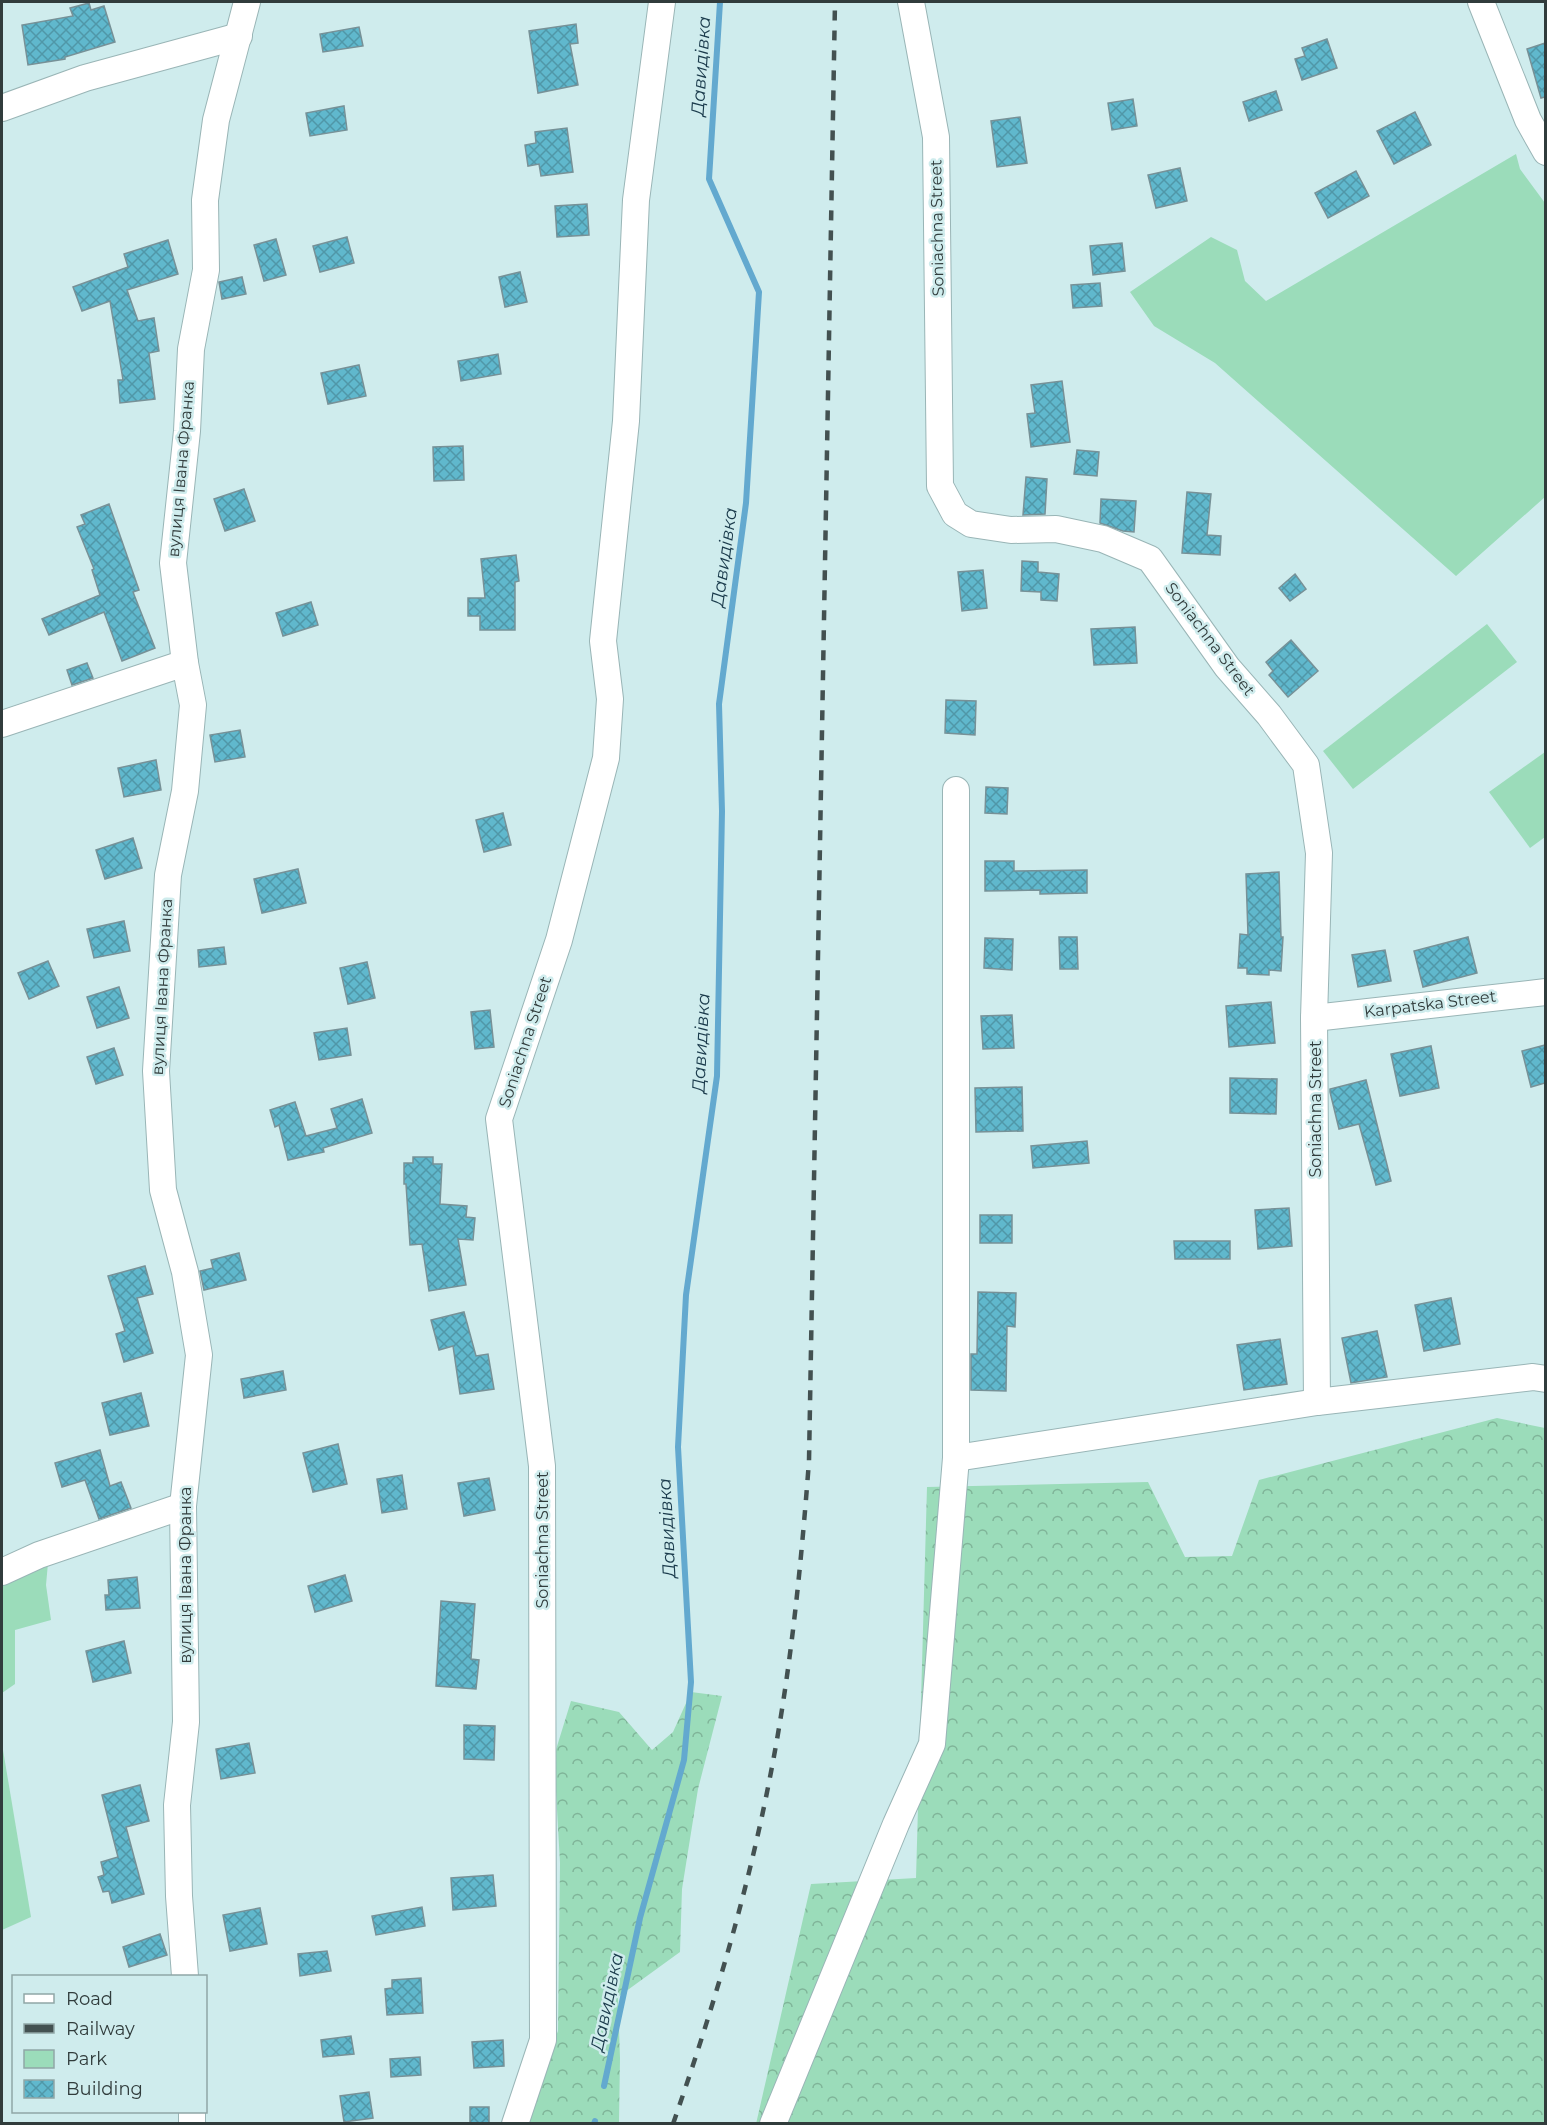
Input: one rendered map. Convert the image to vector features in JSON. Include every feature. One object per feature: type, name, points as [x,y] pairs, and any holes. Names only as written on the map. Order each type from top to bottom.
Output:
[{"type":"street","name":"вулиця Івана Франка","points":[[185,1975],[178,1896],[177,1805],[186,1722],[183,1506],[199,1355],[185,1272],[163,1190],[156,1071],[168,874],[184,791],[193,705],[185,663],[173,563],[187,431],[191,349],[206,270],[205,200],[216,120],[247,2]]},
{"type":"street","name":"Soniachna Street","points":[[514,2124],[543,2040],[542,1466],[499,1119],[559,940],[606,758],[610,699],[603,641],[626,421],[636,200],[662,2]]},
{"type":"street","name":"Soniachna Street","points":[[911,2],[936,138],[940,486],[955,514],[971,524],[1011,530],[1056,528],[1103,539],[1150,559],[1227,667],[1269,715],[1306,765],[1319,854],[1314,1018],[1317,1402]]},
{"type":"street","points":[[1481,2],[1528,120],[1545,152]]},
{"type":"street","points":[[2,108],[85,78],[239,36]]},
{"type":"street","points":[[2,724],[185,663]]},
{"type":"street","points":[[773,2124],[896,1824],[932,1744],[956,1458],[956,790]]},
{"type":"street","name":"Karpatska Street","points":[[1314,1018],[1545,992]]},
{"type":"street","points":[[956,1458],[1317,1402],[1533,1377],[1545,1379]]},
{"type":"street","points":[[2,1572],[39,1555],[183,1506]]},
{"type":"green space","points":[[1516,154],[1520,169],[1545,203],[1545,497],[1456,576],[1215,363],[1154,326],[1130,292],[1211,237],[1237,250],[1245,281],[1266,301]]},
{"type":"green space","points":[[1487,624],[1517,662],[1353,789],[1323,751]]},
{"type":"green space","points":[[1545,752],[1545,837],[1530,848],[1489,792]]},
{"type":"green space","points":[[1497,1418],[1545,1428],[1545,2123],[756,2124],[811,1884],[916,1878],[927,1487],[1148,1482],[1185,1557],[1232,1556],[1259,1480]]},
{"type":"green space","points":[[48,1563],[46,1585],[51,1620],[15,1630],[15,1684],[2,1693],[2,1583]]},
{"type":"green space","points":[[691,1692],[722,1696],[698,1789],[682,1889],[680,1952],[618,1997],[619,2123],[520,2124],[558,2031],[560,1863],[554,1756],[571,1701],[619,1712],[652,1750],[673,1732]]},
{"type":"green space","points":[[2,1744],[31,1917],[2,1930]]},
{"type":"building","points":[[89,3],[91,10],[104,6],[115,42],[65,57],[65,59],[28,65],[22,25],[73,16],[70,8]]},
{"type":"building","points":[[576,24],[578,43],[570,44],[578,85],[538,93],[529,31]]},
{"type":"building","points":[[359,27],[363,46],[323,52],[320,34]]},
{"type":"building","points":[[1327,39],[1337,68],[1302,80],[1295,59],[1305,56],[1302,48]]},
{"type":"building","points":[[1545,43],[1545,97],[1541,98],[1527,49]]},
{"type":"building","points":[[1276,91],[1282,110],[1249,121],[1243,102]]},
{"type":"building","points":[[1133,99],[1137,126],[1112,130],[1108,103]]},
{"type":"building","points":[[344,106],[347,130],[310,136],[306,113]]},
{"type":"building","points":[[1415,112],[1431,145],[1394,164],[1377,131]]},
{"type":"building","points":[[1020,117],[1027,163],[997,167],[991,121]]},
{"type":"building","points":[[567,128],[573,172],[541,176],[539,164],[528,166],[525,145],[536,143],[535,132]]},
{"type":"building","points":[[1180,168],[1187,201],[1156,208],[1148,175]]},
{"type":"building","points":[[1356,171],[1369,196],[1328,218],[1315,193]]},
{"type":"building","points":[[587,204],[589,235],[557,237],[555,206]]},
{"type":"building","points":[[347,237],[354,263],[320,272],[313,246]]},
{"type":"building","points":[[276,239],[286,275],[264,281],[254,245]]},
{"type":"building","points":[[168,240],[178,274],[127,290],[138,321],[154,318],[159,351],[149,353],[155,399],[120,403],[118,380],[123,380],[110,301],[82,311],[73,287],[128,267],[124,254]]},
{"type":"building","points":[[1122,243],[1125,271],[1093,275],[1090,246]]},
{"type":"building","points":[[520,272],[527,302],[505,307],[499,277]]},
{"type":"building","points":[[242,277],[246,294],[222,299],[219,282]]},
{"type":"building","points":[[1100,283],[1102,306],[1073,308],[1071,285]]},
{"type":"building","points":[[498,354],[501,374],[461,381],[458,361]]},
{"type":"building","points":[[359,365],[366,396],[328,404],[321,373]]},
{"type":"building","points":[[1062,381],[1070,442],[1031,447],[1027,414],[1035,413],[1031,385]]},
{"type":"building","points":[[463,446],[464,480],[434,481],[433,447]]},
{"type":"building","points":[[1077,450],[1099,452],[1097,476],[1074,474]]},
{"type":"building","points":[[1026,477],[1047,479],[1045,514],[1023,515]]},
{"type":"building","points":[[244,489],[255,521],[225,531],[214,499]]},
{"type":"building","points":[[1187,492],[1211,494],[1207,535],[1221,536],[1220,555],[1182,553]]},
{"type":"building","points":[[1101,499],[1136,501],[1134,532],[1123,531],[1100,523]]},
{"type":"building","points":[[109,504],[139,590],[133,592],[155,648],[122,661],[104,612],[49,635],[42,619],[100,595],[92,570],[94,569],[77,527],[85,524],[81,515]]},
{"type":"building","points":[[516,555],[519,581],[515,582],[515,630],[480,630],[480,616],[468,616],[468,598],[485,598],[481,559]]},
{"type":"building","points":[[1022,561],[1038,562],[1038,572],[1059,574],[1057,601],[1041,600],[1041,592],[1021,591]]},
{"type":"building","points":[[983,570],[987,608],[962,611],[958,572]]},
{"type":"building","points":[[1295,574],[1306,589],[1290,601],[1279,588]]},
{"type":"building","points":[[311,602],[318,625],[283,636],[276,613]]},
{"type":"building","points":[[1135,627],[1137,663],[1094,665],[1091,629]]},
{"type":"building","points":[[1291,640],[1318,671],[1288,697],[1269,675],[1273,671],[1266,662]]},
{"type":"building","points":[[87,663],[93,678],[72,685],[67,670]]},
{"type":"building","points":[[946,700],[976,701],[975,735],[945,733]]},
{"type":"building","points":[[240,730],[245,757],[215,762],[210,735]]},
{"type":"building","points":[[156,760],[161,790],[124,797],[118,768]]},
{"type":"building","points":[[986,787],[1008,788],[1007,814],[985,813]]},
{"type":"building","points":[[503,813],[511,845],[484,852],[476,820]]},
{"type":"building","points":[[133,838],[142,868],[105,879],[96,850]]},
{"type":"building","points":[[985,861],[1014,861],[1014,871],[1087,870],[1087,893],[1040,894],[1040,890],[985,891]]},
{"type":"building","points":[[298,869],[306,903],[262,913],[254,879]]},
{"type":"building","points":[[1279,872],[1281,937],[1283,937],[1281,971],[1269,970],[1269,975],[1247,974],[1247,968],[1238,968],[1240,934],[1248,935],[1246,874]]},
{"type":"building","points":[[124,921],[130,951],[94,958],[87,929]]},
{"type":"building","points":[[1059,937],[1077,937],[1078,969],[1060,969]]},
{"type":"building","points":[[1468,937],[1477,973],[1423,987],[1414,951]]},
{"type":"building","points":[[985,938],[1013,939],[1012,970],[984,968]]},
{"type":"building","points":[[224,947],[226,964],[199,967],[198,950]]},
{"type":"building","points":[[1385,950],[1391,981],[1358,987],[1352,955]]},
{"type":"building","points":[[48,961],[59,986],[29,999],[18,973]]},
{"type":"building","points":[[367,962],[375,998],[348,1004],[340,968]]},
{"type":"building","points":[[119,987],[129,1018],[97,1028],[87,997]]},
{"type":"building","points":[[1271,1002],[1275,1043],[1229,1047],[1226,1006]]},
{"type":"building","points":[[490,1010],[494,1047],[475,1049],[471,1012]]},
{"type":"building","points":[[1012,1015],[1014,1048],[983,1049],[981,1016]]},
{"type":"building","points":[[347,1028],[351,1055],[319,1060],[314,1033]]},
{"type":"building","points":[[1545,1045],[1545,1083],[1531,1087],[1522,1051]]},
{"type":"building","points":[[1431,1046],[1439,1088],[1400,1096],[1391,1054]]},
{"type":"building","points":[[114,1048],[123,1075],[96,1084],[87,1057]]},
{"type":"building","points":[[1230,1078],[1277,1079],[1276,1114],[1230,1113]]},
{"type":"building","points":[[1366,1080],[1391,1181],[1376,1185],[1359,1124],[1339,1129],[1330,1092],[1330,1089]]},
{"type":"building","points":[[1022,1087],[1023,1131],[976,1132],[975,1088]]},
{"type":"building","points":[[362,1099],[372,1133],[323,1148],[324,1152],[288,1160],[279,1125],[275,1127],[270,1110],[295,1102],[306,1136],[337,1128],[331,1109]]},
{"type":"building","points":[[1087,1141],[1089,1163],[1033,1168],[1031,1146]]},
{"type":"building","points":[[413,1157],[433,1157],[433,1164],[442,1164],[440,1204],[467,1206],[466,1217],[475,1218],[473,1240],[458,1239],[466,1285],[429,1291],[422,1244],[410,1245],[404,1163],[413,1163]]},
{"type":"building","points":[[1289,1208],[1292,1246],[1258,1249],[1255,1210]]},
{"type":"building","points":[[980,1215],[1012,1215],[1012,1243],[980,1243]]},
{"type":"building","points":[[1174,1241],[1230,1241],[1230,1259],[1175,1259]]},
{"type":"building","points":[[239,1253],[246,1280],[204,1290],[200,1271],[213,1268],[211,1260]]},
{"type":"building","points":[[145,1266],[153,1294],[137,1298],[153,1353],[124,1362],[116,1334],[125,1331],[108,1276]]},
{"type":"building","points":[[978,1292],[1016,1293],[1015,1327],[1007,1326],[1006,1391],[971,1390],[971,1354],[977,1354]]},
{"type":"building","points":[[1451,1298],[1460,1344],[1424,1351],[1415,1305]]},
{"type":"building","points":[[464,1312],[476,1356],[488,1354],[494,1389],[460,1394],[453,1346],[439,1350],[431,1320]]},
{"type":"building","points":[[1377,1331],[1387,1377],[1351,1383],[1342,1338]]},
{"type":"building","points":[[1280,1339],[1287,1384],[1244,1390],[1237,1345]]},
{"type":"building","points":[[283,1371],[286,1390],[244,1398],[241,1379]]},
{"type":"building","points":[[141,1393],[149,1426],[110,1435],[102,1403]]},
{"type":"building","points":[[338,1444],[347,1484],[313,1492],[303,1453]]},
{"type":"building","points":[[100,1450],[110,1486],[121,1482],[131,1508],[99,1519],[85,1480],[62,1487],[55,1463]]},
{"type":"building","points":[[402,1475],[407,1509],[382,1513],[377,1479]]},
{"type":"building","points":[[489,1478],[495,1510],[464,1516],[458,1483]]},
{"type":"building","points":[[345,1575],[352,1601],[315,1612],[308,1586]]},
{"type":"building","points":[[137,1577],[140,1608],[106,1610],[105,1595],[109,1595],[108,1580]]},
{"type":"building","points":[[441,1601],[475,1604],[471,1659],[479,1660],[476,1689],[436,1686]]},
{"type":"building","points":[[124,1641],[131,1673],[93,1682],[86,1651]]},
{"type":"building","points":[[464,1725],[495,1726],[494,1760],[464,1759]]},
{"type":"building","points":[[249,1743],[255,1773],[221,1779],[216,1749]]},
{"type":"building","points":[[140,1785],[149,1821],[126,1827],[144,1894],[112,1903],[109,1891],[103,1892],[98,1877],[104,1875],[101,1862],[118,1857],[102,1795]]},
{"type":"building","points":[[493,1875],[496,1906],[453,1910],[451,1878]]},
{"type":"building","points":[[422,1907],[425,1926],[376,1935],[372,1916]]},
{"type":"building","points":[[260,1908],[267,1944],[230,1951],[223,1915]]},
{"type":"building","points":[[160,1934],[167,1955],[129,1967],[123,1947]]},
{"type":"building","points":[[327,1951],[331,1971],[300,1976],[298,1954]]},
{"type":"building","points":[[421,1978],[423,2013],[387,2015],[385,1989],[392,1988],[392,1980]]},
{"type":"building","points":[[351,2036],[354,2054],[323,2057],[321,2040]]},
{"type":"building","points":[[503,2040],[504,2066],[474,2068],[472,2042]]},
{"type":"building","points":[[420,2057],[421,2075],[391,2077],[390,2059]]},
{"type":"building","points":[[369,2092],[373,2118],[344,2122],[340,2096]]},
{"type":"building","points":[[470,2107],[489,2107],[489,2124],[470,2124]]},
{"type":"waterway","name":"Давидівка","points":[[604,2086],[640,1918],[684,1760],[691,1682],[678,1447],[686,1295],[717,1076],[722,811],[719,704],[746,503],[759,292],[709,179],[720,2]]},
{"type":"railway","points":[[673,2124],[728,1950],[762,1817],[790,1656],[809,1461],[835,2]]}]
